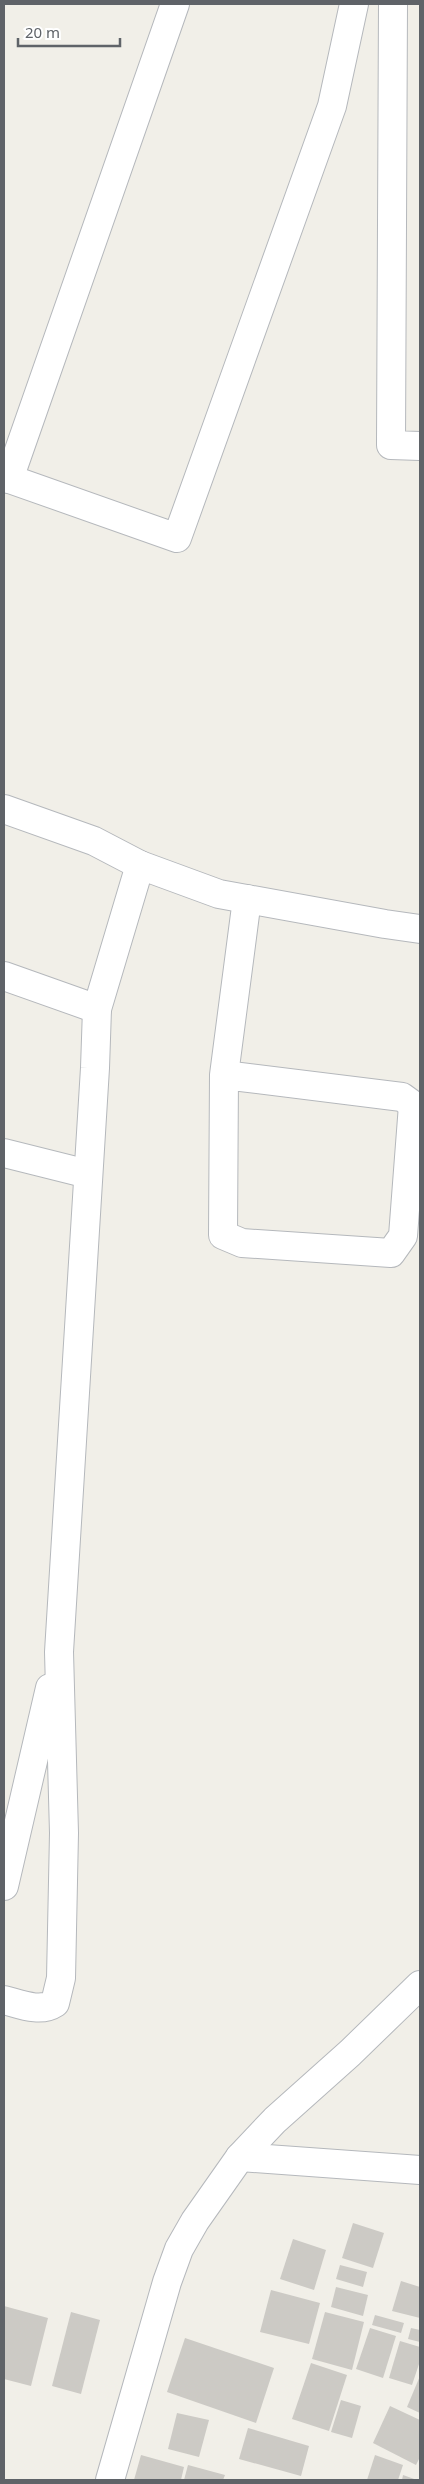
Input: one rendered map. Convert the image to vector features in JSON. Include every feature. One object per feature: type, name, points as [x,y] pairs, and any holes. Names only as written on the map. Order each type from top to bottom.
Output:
[{"type":"street","points":[[175,4],[7,478],[177,538],[332,106],[354,4]]},
{"type":"street","points":[[393,4],[391,445],[420,446]]},
{"type":"street","points":[[4,809],[94,841],[140,865],[219,894],[420,929]]},
{"type":"street","points":[[4,2000],[38,2008],[49,2007],[55,2003],[59,1985],[64,1833],[59,1652],[95,1068],[96,1008],[140,865]]},
{"type":"street","points":[[224,1075],[402,1097],[413,1105],[404,1236],[391,1253],[242,1243],[223,1236],[224,1075],[247,899]]},
{"type":"street","points":[[4,976],[96,1008]]},
{"type":"street","points":[[4,1154],[88,1174]]},
{"type":"street","points":[[4,1886],[59,1652]]},
{"type":"street","points":[[110,2480],[168,2282],[179,2249],[195,2221],[240,2157],[275,2120],[350,2053],[420,1985]]},
{"type":"street","points":[[240,2157],[420,2170]]},
{"type":"building","points":[[353,2223],[384,2233],[373,2268],[342,2258]]},
{"type":"building","points":[[293,2239],[326,2250],[314,2290],[280,2279]]},
{"type":"building","points":[[340,2265],[367,2272],[363,2287],[336,2279]]},
{"type":"building","points":[[401,2281],[420,2287],[420,2318],[392,2311]]},
{"type":"building","points":[[336,2287],[368,2295],[363,2316],[331,2307]]},
{"type":"building","points":[[271,2290],[320,2303],[309,2344],[260,2332]]},
{"type":"building","points":[[4,2306],[48,2318],[31,2386],[4,2379]]},
{"type":"building","points":[[71,2312],[100,2320],[81,2394],[52,2386]]},
{"type":"building","points":[[325,2312],[364,2322],[352,2370],[312,2359]]},
{"type":"building","points":[[375,2315],[404,2323],[401,2333],[372,2325]]},
{"type":"building","points":[[370,2328],[396,2336],[383,2378],[356,2369]]},
{"type":"building","points":[[411,2328],[420,2330],[420,2342],[408,2339]]},
{"type":"building","points":[[185,2338],[274,2368],[256,2423],[167,2392]]},
{"type":"building","points":[[400,2341],[420,2347],[420,2361],[412,2385],[389,2378]]},
{"type":"building","points":[[311,2363],[347,2375],[329,2431],[292,2419]]},
{"type":"building","points":[[420,2376],[420,2413],[407,2407]]},
{"type":"building","points":[[341,2400],[361,2406],[352,2438],[331,2432]]},
{"type":"building","points":[[390,2406],[420,2420],[420,2457],[416,2465],[373,2443]]},
{"type":"building","points":[[177,2413],[209,2420],[199,2457],[168,2449]]},
{"type":"building","points":[[248,2428],[309,2446],[301,2476],[239,2459]]},
{"type":"building","points":[[141,2455],[184,2467],[181,2480],[134,2480]]},
{"type":"building","points":[[375,2455],[403,2465],[398,2480],[367,2480]]},
{"type":"building","points":[[188,2465],[225,2475],[223,2480],[184,2480]]},
{"type":"building","points":[[403,2475],[417,2480],[402,2480]]}]
